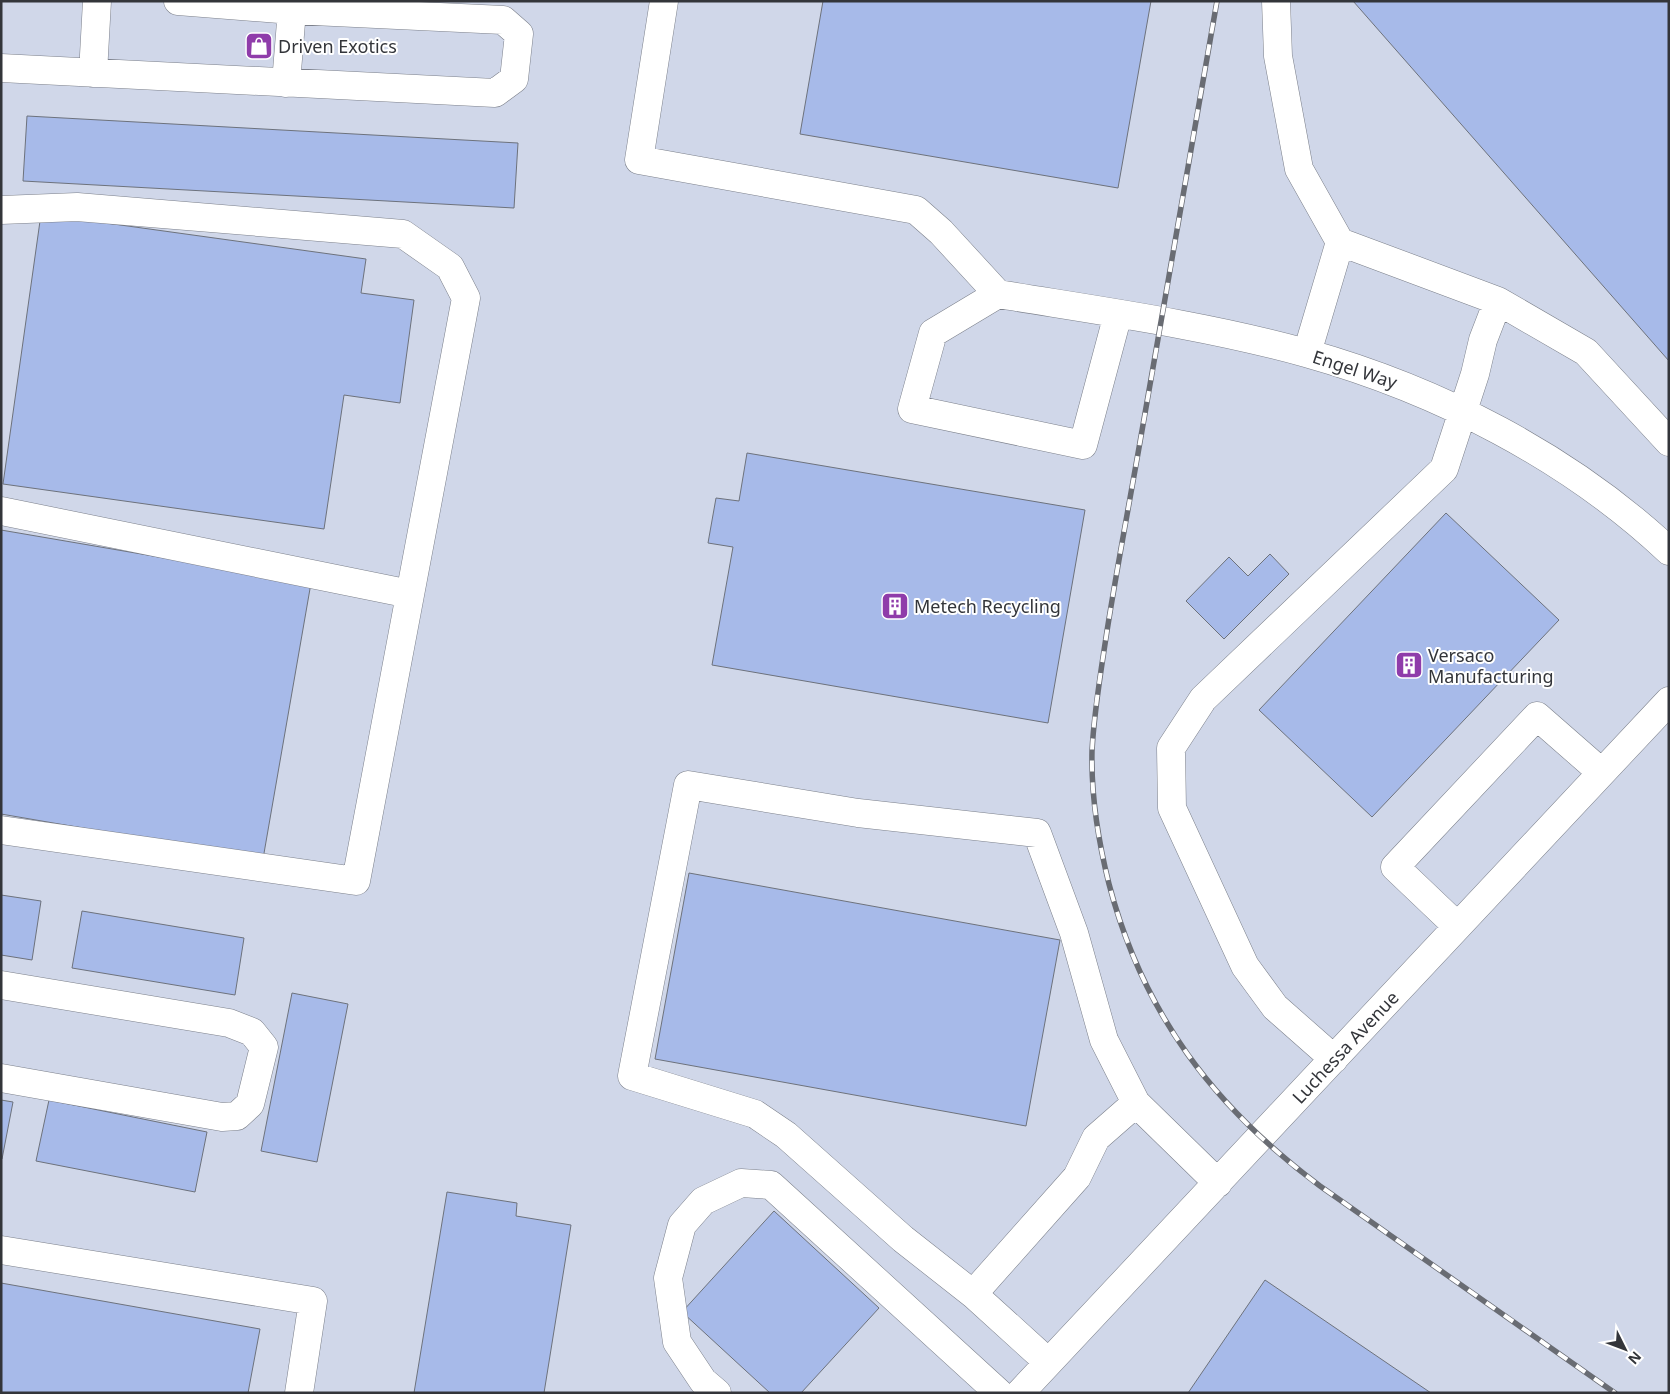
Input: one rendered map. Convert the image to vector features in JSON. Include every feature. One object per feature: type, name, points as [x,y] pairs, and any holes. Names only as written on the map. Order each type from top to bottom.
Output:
[{"type":"street","points":[[93,73],[97,1]]},
{"type":"street","points":[[1,68],[495,93],[514,79],[519,34],[503,20],[292,10],[178,1]]},
{"type":"street","points":[[664,1],[639,160],[916,210],[941,232],[998,294],[933,333],[912,409],[1083,445],[1118,314]]},
{"type":"street","points":[[1276,1],[1278,56],[1299,169],[1340,242],[1498,301],[1586,352],[1669,442]]},
{"type":"street","points":[[286,83],[292,10]]},
{"type":"street","points":[[1,210],[77,207],[403,234],[450,267],[466,298],[356,881],[1,830]]},
{"type":"street","points":[[1307,353],[1340,242]]},
{"type":"street","name":"Engel Way","points":[[998,294],[1218,332],[1307,353],[1410,388],[1462,411],[1504,433],[1586,485],[1625,514],[1669,551]]},
{"type":"street","points":[[1334,1059],[1275,1007],[1245,966],[1172,808],[1171,748],[1203,699],[1444,469],[1483,340],[1498,301]]},
{"type":"street","points":[[1,511],[410,594]]},
{"type":"street","name":"Luchessa Avenue","points":[[1020,1393],[1669,700]]},
{"type":"street","points":[[1458,926],[1395,867],[1537,716],[1601,772]]},
{"type":"street","points":[[1048,1362],[973,1294],[903,1239],[786,1135],[755,1114],[632,1076],[688,785],[858,813],[1037,833],[1074,933],[1104,1040],[1136,1103],[1218,1183]]},
{"type":"street","points":[[1,985],[229,1023],[252,1032],[264,1047],[250,1104],[237,1116],[222,1118],[1,1078]]},
{"type":"street","points":[[973,1294],[1077,1178],[1096,1138],[1136,1103]]},
{"type":"street","points":[[717,1393],[703,1381],[677,1342],[668,1278],[682,1225],[703,1202],[742,1183],[771,1184],[999,1393]]},
{"type":"street","points":[[1,1250],[313,1301],[300,1393]]},
{"type":"shaded area","points":[[1,1],[1669,1],[1669,1393],[1,1393]]},
{"type":"building","points":[[823,1],[1151,1],[1118,188],[800,134]]},
{"type":"building","points":[[1353,1],[1669,1],[1669,361]]},
{"type":"building","points":[[27,116],[518,143],[514,208],[23,181]]},
{"type":"building","points":[[41,214],[366,259],[361,293],[414,300],[400,403],[344,395],[324,529],[3,484]]},
{"type":"building","name":"Metech Recycling","points":[[747,453],[1085,510],[1048,723],[712,665],[733,547],[708,543],[716,498],[739,501]]},
{"type":"building","name":"Versaco Manufacturing","points":[[1446,513],[1559,620],[1372,817],[1259,710]]},
{"type":"building","points":[[1,530],[311,583],[263,859],[1,814]]},
{"type":"building","points":[[1270,554],[1289,574],[1224,639],[1186,601],[1229,557],[1248,576]]},
{"type":"building","points":[[689,873],[1060,940],[1026,1126],[655,1059]]},
{"type":"building","points":[[1,895],[41,901],[32,960],[1,955]]},
{"type":"building","points":[[82,911],[244,938],[235,995],[72,968]]},
{"type":"building","points":[[292,993],[348,1004],[317,1162],[261,1151]]},
{"type":"building","points":[[1,1100],[13,1102],[2,1159],[1,1158]]},
{"type":"building","points":[[49,1100],[207,1132],[195,1192],[36,1161]]},
{"type":"building","points":[[447,1192],[517,1203],[516,1216],[571,1225],[544,1393],[414,1393]]},
{"type":"building","points":[[774,1211],[879,1308],[801,1393],[770,1393],[682,1312]]},
{"type":"building","points":[[1265,1280],[1431,1393],[1188,1393]]},
{"type":"building","points":[[1,1283],[260,1329],[248,1393],[1,1393]]},
{"type":"railway","points":[[1217,1],[1115,584],[1096,706],[1092,751],[1094,801],[1109,884],[1123,931],[1141,975],[1163,1016],[1188,1054],[1216,1090],[1247,1124],[1282,1156],[1320,1186],[1615,1393]]},
{"type":"place","name":"Driven Exotics","points":[[259,46]]},
{"type":"place","name":"Metech Recycling","points":[[895,606]]},
{"type":"place","name":"Versaco Manufacturing","points":[[1409,665]]}]
